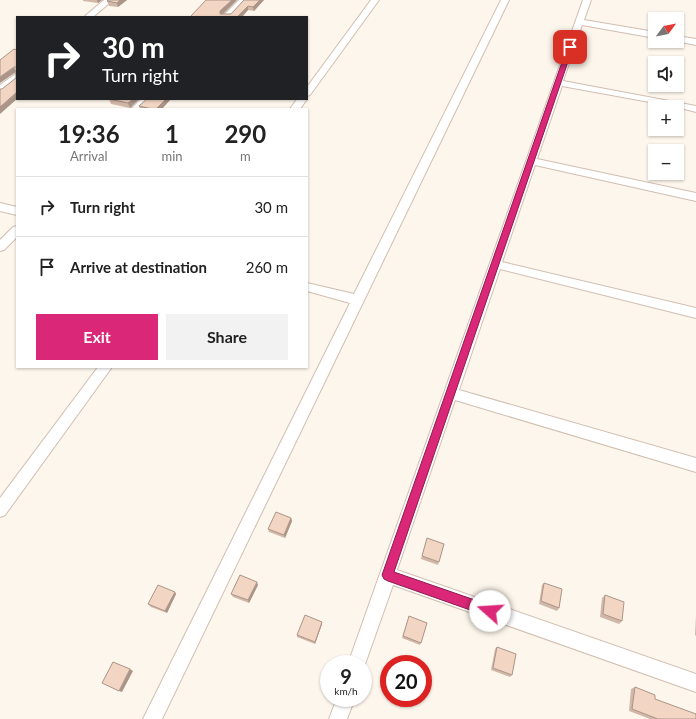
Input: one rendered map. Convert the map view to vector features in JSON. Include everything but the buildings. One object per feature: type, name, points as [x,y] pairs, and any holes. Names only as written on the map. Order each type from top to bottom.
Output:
[{"type":"lane","points":[[89,16],[109,0]]},
{"type":"lane","points":[[227,16],[243,0]]},
{"type":"lane","points":[[308,92],[375,0]]},
{"type":"lane","points":[[152,719],[505,0]]},
{"type":"lane","points":[[360,655],[586,0]]},
{"type":"lane","points":[[579,22],[648,34]]},
{"type":"lane","points":[[684,40],[696,42]]},
{"type":"lane","points":[[0,90],[16,77]]},
{"type":"lane","points":[[558,83],[696,110]]},
{"type":"lane","points":[[137,108],[145,100]]},
{"type":"lane","points":[[531,161],[696,197]]},
{"type":"lane","points":[[0,207],[16,211]]},
{"type":"lane","points":[[0,247],[16,231]]},
{"type":"lane","points":[[495,264],[696,313]]},
{"type":"lane","points":[[308,287],[358,300]]},
{"type":"lane","points":[[0,510],[104,368]]},
{"type":"lane","points":[[451,393],[696,465]]},
{"type":"lane","points":[[388,575],[696,683]]},
{"type":"lane","points":[[338,719],[343,707]]},
{"type":"route","points":[[490,611],[388,575],[570,47]]}]
